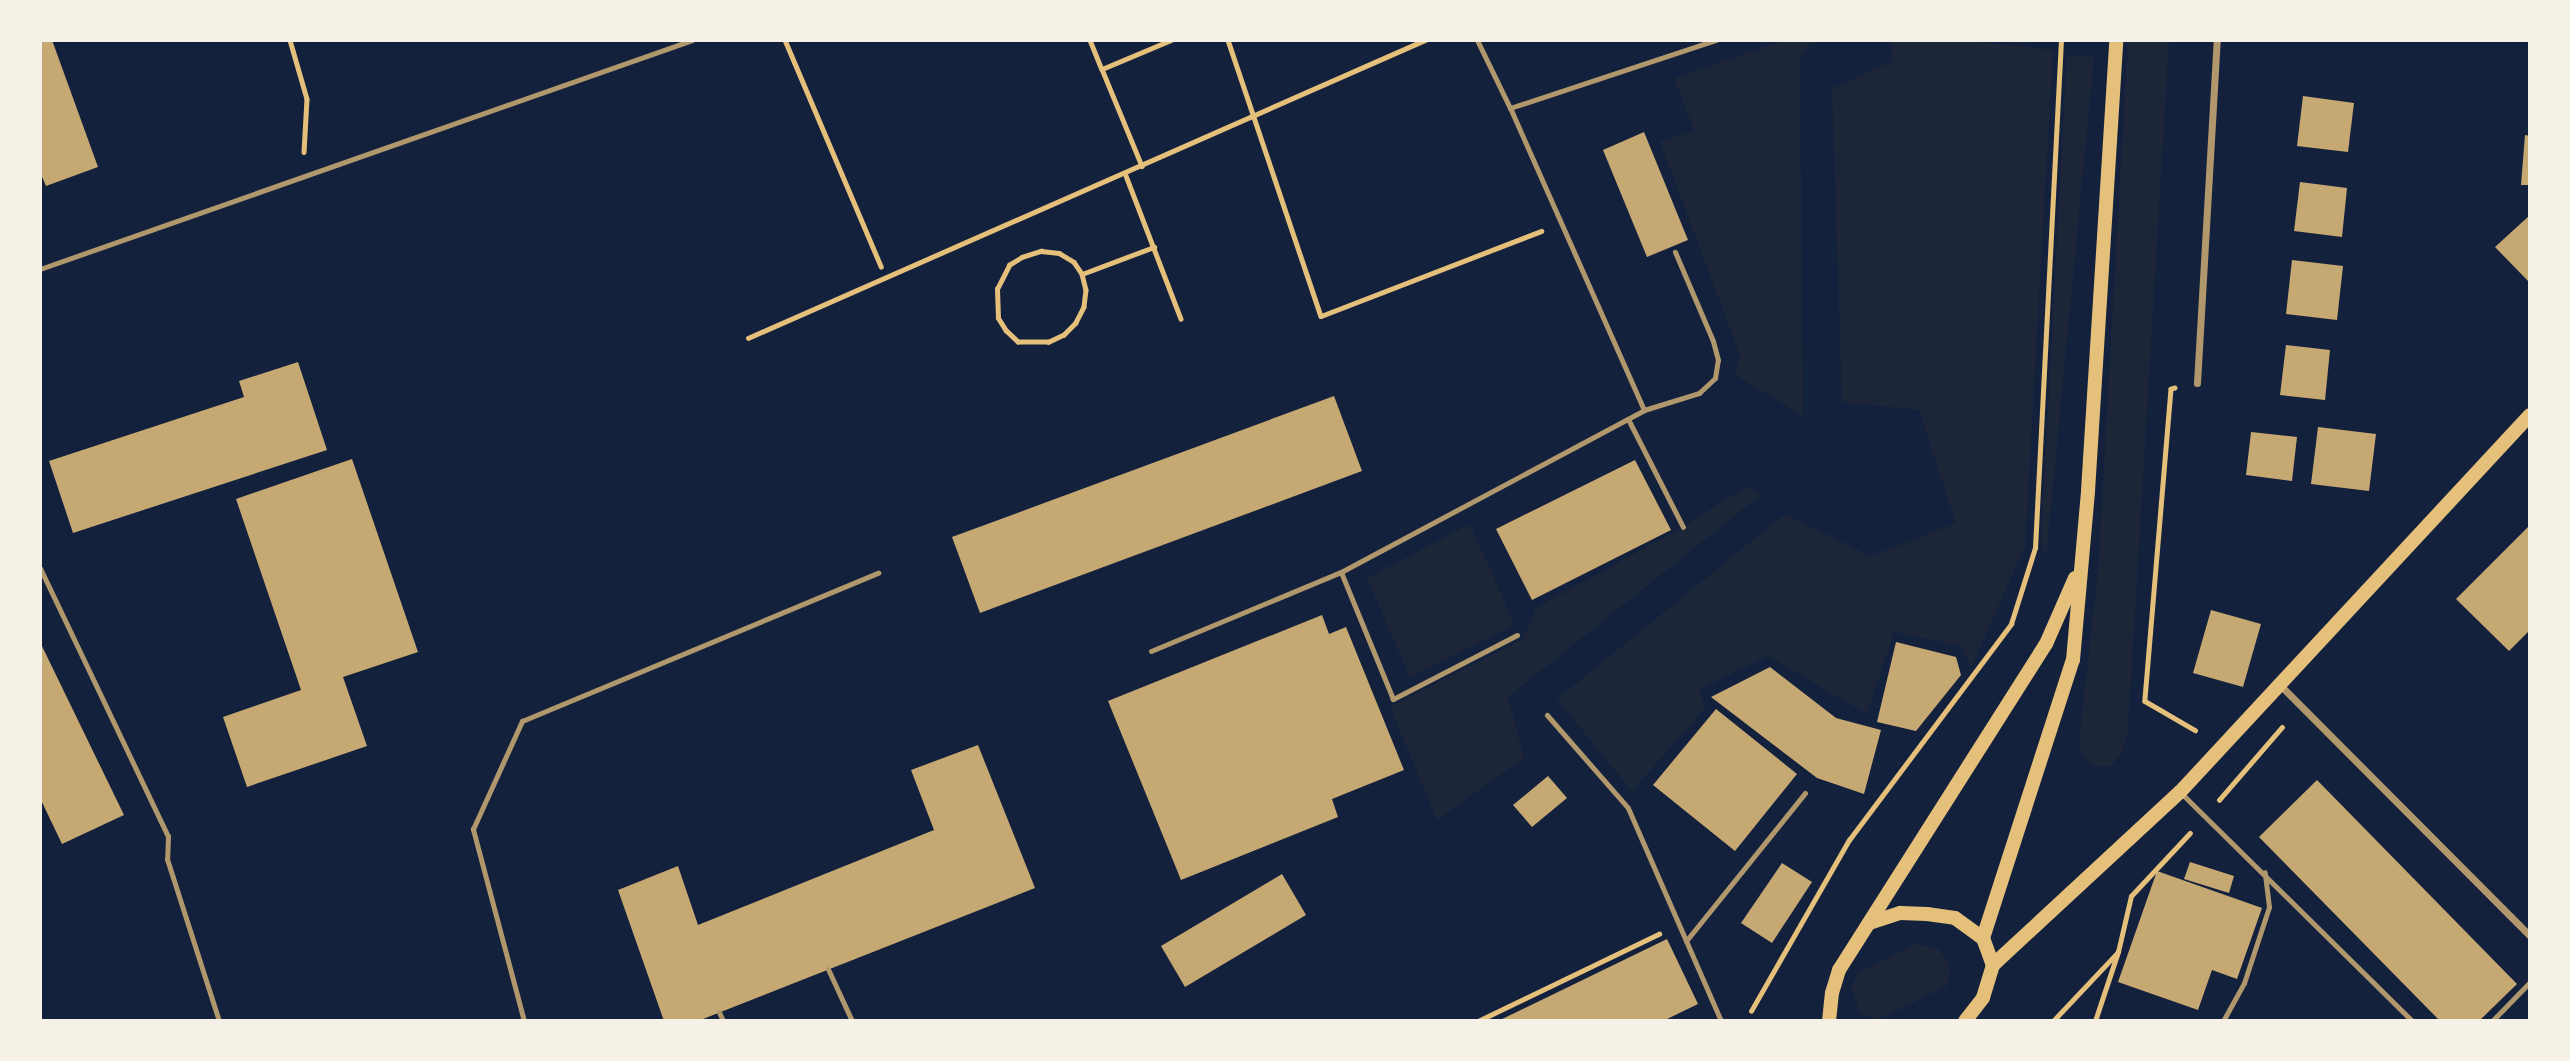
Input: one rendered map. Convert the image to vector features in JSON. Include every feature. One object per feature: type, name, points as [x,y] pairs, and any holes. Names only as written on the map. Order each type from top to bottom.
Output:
[{"type":"main road","points":[[1983,938],[2073,660],[2088,491],[2116,40]]},
{"type":"main road","points":[[1965,1021],[1983,998],[1993,965],[2180,792],[2530,415]]},
{"type":"main road","points":[[1829,1021],[1832,993],[1839,970],[2046,644],[2079,570]]},
{"type":"main road","points":[[1870,923],[1900,913],[1955,918],[1983,938],[1993,965]]},
{"type":"street","points":[[2197,383],[2217,40]]},
{"type":"street","points":[[2280,685],[2530,936]]},
{"type":"lane","points":[[40,269],[692,40]]},
{"type":"lane","points":[[1477,40],[1510,108],[1644,410]]},
{"type":"lane","points":[[1510,108],[1716,40]]},
{"type":"lane","points":[[1151,650],[1341,572],[1644,410],[1699,393],[1715,378],[1718,360],[1713,341],[1675,252]]},
{"type":"lane","points":[[1628,419],[1683,527]]},
{"type":"lane","points":[[40,568],[169,836],[167,859],[219,1021]]},
{"type":"lane","points":[[1341,572],[1393,699],[1517,635]]},
{"type":"lane","points":[[524,1021],[473,829],[522,721],[878,573]]},
{"type":"lane","points":[[1547,715],[1628,808],[1721,1021]]},
{"type":"lane","points":[[2180,792],[2265,872],[2412,1021]]},
{"type":"lane","points":[[1686,941],[1805,793]]},
{"type":"lane","points":[[2223,1021],[2244,983],[2269,907],[2265,872]]},
{"type":"lane","points":[[828,969],[852,1021]]},
{"type":"lane","points":[[2492,1021],[2530,982]]},
{"type":"lane","points":[[719,1012],[723,1021]]},
{"type":"path","points":[[290,40],[307,99],[302,177]]},
{"type":"path","points":[[785,40],[881,266]]},
{"type":"path","points":[[1090,40],[1142,166]]},
{"type":"path","points":[[1102,69],[1171,40]]},
{"type":"path","points":[[1228,40],[1321,316],[1561,223]]},
{"type":"path","points":[[748,338],[1425,40]]},
{"type":"path","points":[[1751,1011],[1849,840],[2011,624],[2035,548],[2061,40]]},
{"type":"path","points":[[1125,173],[1181,319]]},
{"type":"path","points":[[1082,274],[1154,247]]},
{"type":"path","points":[[1041,251],[1059,253],[1074,262],[1082,274],[1086,290],[1084,307],[1076,323],[1063,335],[1049,342],[1018,342],[1006,331],[998,318],[995,303],[1002,277],[1009,265],[1041,251]]},
{"type":"path","points":[[2195,730],[2145,702],[2171,389],[2197,383]]},
{"type":"path","points":[[1478,1021],[1679,925]]},
{"type":"path","points":[[2053,1021],[2118,952]]},
{"type":"shaded area","points":[[1786,40],[1812,40],[1800,60],[1803,416],[1735,375],[1740,355],[1660,142],[1694,130],[1674,78]]},
{"type":"shaded area","points":[[1892,40],[1958,40],[2053,50],[2025,546],[1971,668],[1962,646],[1894,632],[1867,714],[1768,656],[1699,690],[1705,708],[1632,791],[1557,699],[1785,514],[1871,556],[1956,523],[1919,410],[1842,402],[1832,88],[1891,62]]},
{"type":"shaded area","points":[[2128,40],[2169,40],[2128,730],[2122,752],[2111,766],[2092,767],[2080,750],[2080,732],[2098,571]]},
{"type":"shaded area","points":[[2067,55],[2094,57],[2046,559],[2041,541]]},
{"type":"shaded area","points":[[1747,486],[1762,494],[1508,697],[1524,758],[1437,820],[1390,707],[1523,639],[1536,608],[1683,527]]},
{"type":"shaded area","points":[[1470,524],[1515,625],[1410,677],[1367,578]]},
{"type":"shaded area","points":[[1915,944],[1938,949],[1944,956],[1950,968],[1946,987],[1879,1019],[1861,1014],[1852,992],[1853,982],[1859,973]]},
{"type":"building","points":[[40,40],[52,40],[98,167],[46,186],[40,172]]},
{"type":"building","points":[[2303,96],[2354,103],[2348,152],[2297,146]]},
{"type":"building","points":[[1644,132],[1688,240],[1647,257],[1603,150]]},
{"type":"building","points":[[2525,135],[2530,136],[2530,185],[2521,185]]},
{"type":"building","points":[[2300,182],[2347,188],[2342,237],[2294,231]]},
{"type":"building","points":[[2530,215],[2530,283],[2495,247]]},
{"type":"building","points":[[2292,260],[2343,266],[2337,320],[2286,314]]},
{"type":"building","points":[[2286,345],[2330,350],[2325,400],[2280,395]]},
{"type":"building","points":[[298,362],[327,450],[73,533],[49,461],[244,397],[239,381]]},
{"type":"building","points":[[1334,396],[1362,471],[980,613],[952,537]]},
{"type":"building","points":[[2318,427],[2376,434],[2369,491],[2311,484]]},
{"type":"building","points":[[2251,432],[2297,437],[2292,481],[2246,475]]},
{"type":"building","points":[[352,459],[418,652],[343,677],[367,746],[247,787],[223,717],[301,690],[236,499]]},
{"type":"building","points":[[1635,460],[1671,530],[1532,600],[1496,529]]},
{"type":"building","points":[[2530,525],[2530,630],[2509,651],[2456,599]]},
{"type":"building","points":[[2211,610],[2261,624],[2243,687],[2193,673]]},
{"type":"building","points":[[1322,615],[1329,634],[1346,627],[1404,770],[1332,799],[1338,817],[1181,880],[1108,701]]},
{"type":"building","points":[[40,642],[124,815],[62,844],[40,798]]},
{"type":"building","points":[[1896,642],[1956,657],[1961,675],[1916,731],[1877,722]]},
{"type":"building","points":[[1770,667],[1836,718],[1881,730],[1864,794],[1817,778],[1711,697]]},
{"type":"building","points":[[1716,709],[1797,774],[1735,851],[1653,785]]},
{"type":"building","points":[[978,745],[1035,888],[698,1021],[664,1021],[618,890],[678,866],[698,925],[934,830],[911,770]]},
{"type":"building","points":[[1548,776],[1567,798],[1532,827],[1513,805]]},
{"type":"building","points":[[2317,780],[2517,984],[2479,1021],[2440,1021],[2259,837]]},
{"type":"building","points":[[2190,862],[2234,876],[2229,893],[2184,879]]},
{"type":"building","points":[[1782,863],[1812,882],[1772,943],[1741,923]]},
{"type":"building","points":[[2157,871],[2262,908],[2237,979],[2212,970],[2198,1010],[2118,982]]},
{"type":"building","points":[[1282,874],[1306,915],[1185,987],[1161,946]]},
{"type":"building","points":[[1667,939],[1698,1004],[1663,1021],[1498,1021]]}]
